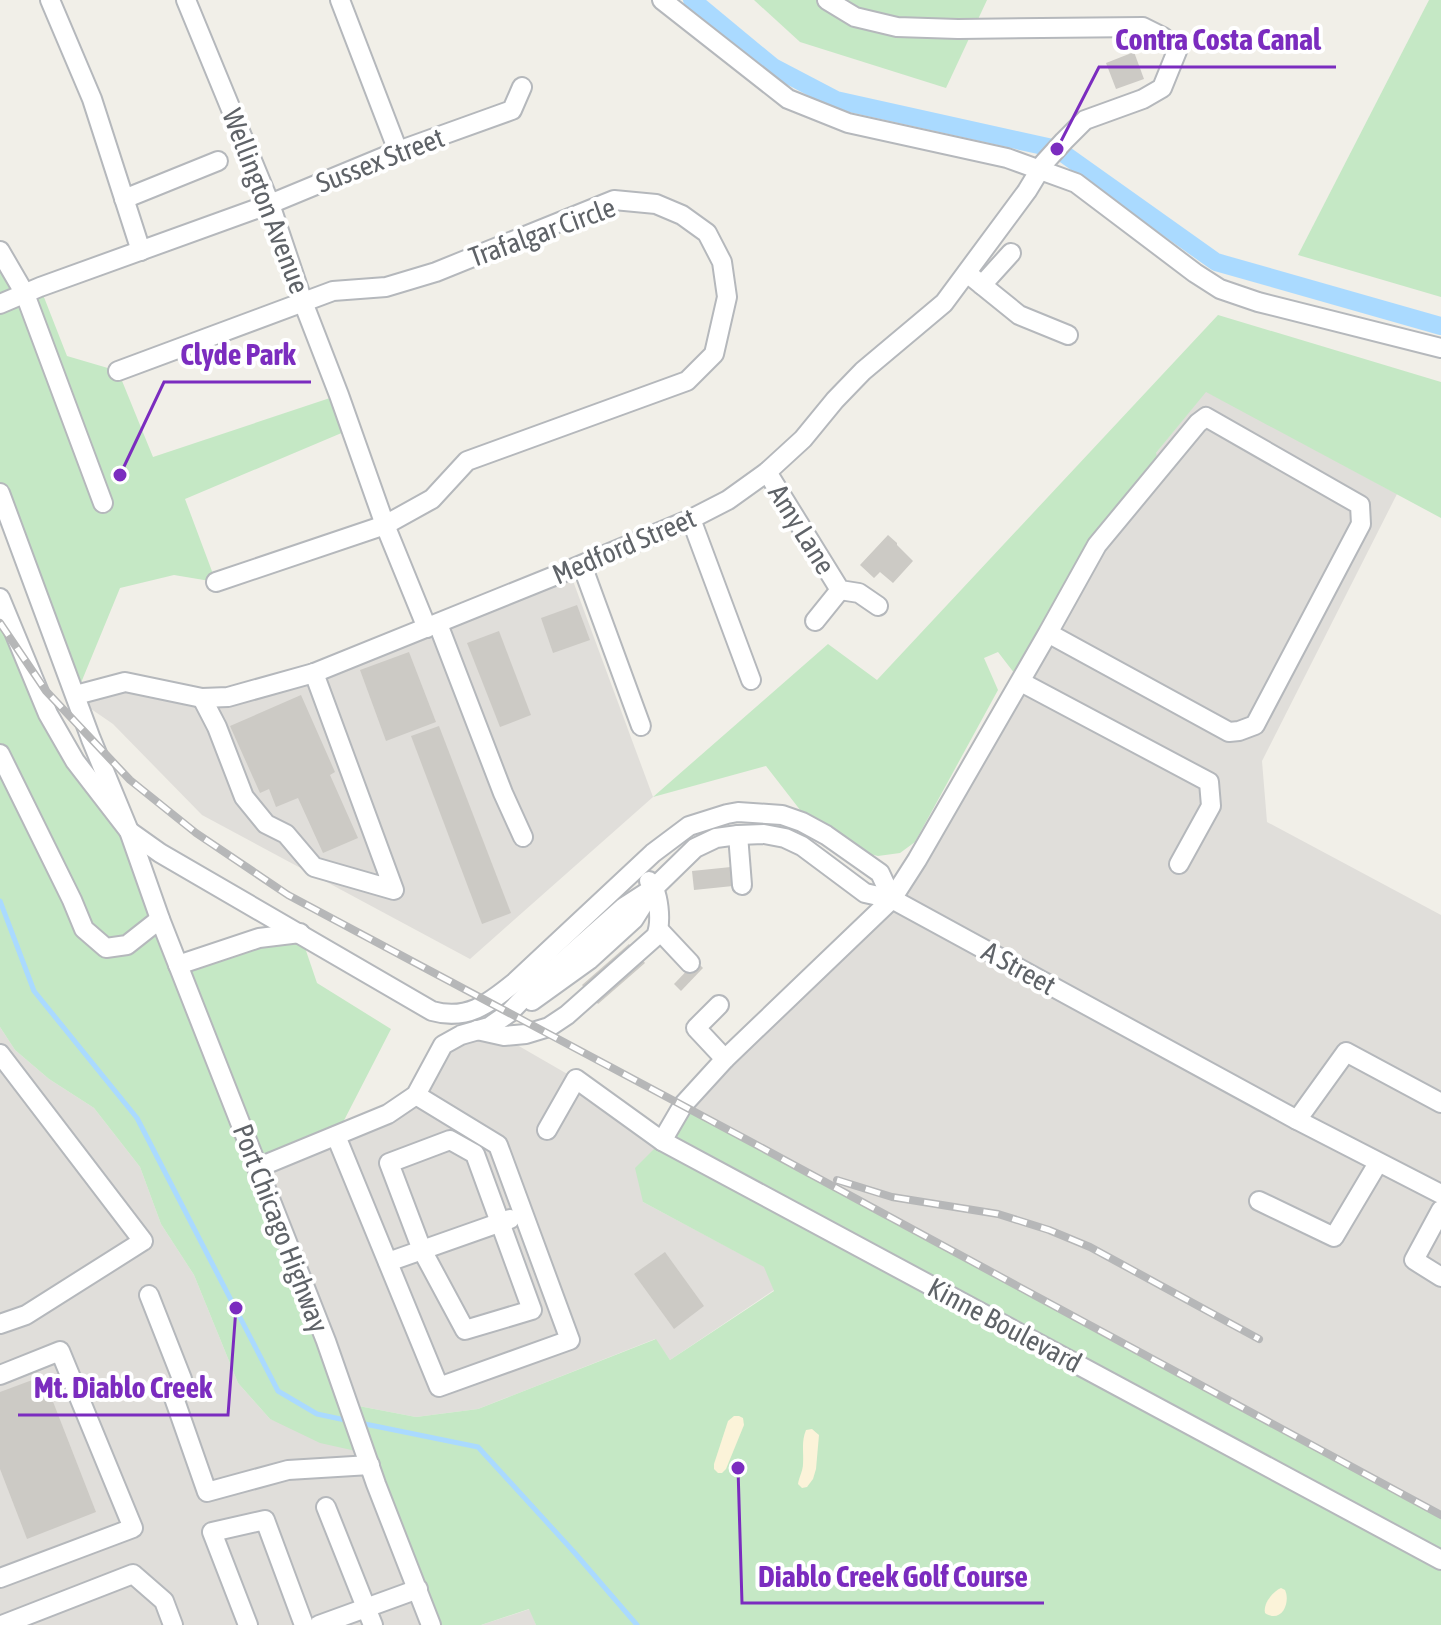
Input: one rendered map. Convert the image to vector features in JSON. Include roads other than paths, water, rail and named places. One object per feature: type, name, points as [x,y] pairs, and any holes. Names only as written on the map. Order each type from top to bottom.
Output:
[{"type":"street","points":[[50,0],[92,99],[141,251]]},
{"type":"street","name":"Wellington Avenue","points":[[186,0],[270,204],[385,525],[523,837]]},
{"type":"street","points":[[340,0],[398,151]]},
{"type":"street","points":[[662,0],[788,99],[848,123],[1042,167],[1076,183],[1220,289],[1258,302],[1441,348]]},
{"type":"street","name":"Medford Street","points":[[76,695],[125,682],[202,698],[228,697],[314,673],[582,565],[728,500],[767,472],[803,439],[863,371],[944,303],[1042,167],[1085,120],[1143,99],[1162,88],[1177,51],[1163,37],[1143,27],[897,27],[855,17],[827,0]]},
{"type":"street","name":"Sussex Street","points":[[0,304],[512,110],[522,87]]},
{"type":"street","points":[[124,199],[218,161]]},
{"type":"street","name":"Trafalgar Circle","points":[[118,371],[333,291],[386,287],[436,272],[614,200],[656,204],[682,215],[707,233],[722,262],[727,297],[714,354],[687,381],[467,461],[432,499],[385,525],[216,582]]},
{"type":"street","points":[[0,251],[25,294],[103,503]]},
{"type":"street","points":[[982,285],[1011,253]]},
{"type":"street","points":[[967,273],[1019,315],[1068,335]]},
{"type":"street","points":[[662,1141],[683,1105],[725,1059],[892,899],[1021,682],[1048,633],[1097,545],[1198,423],[1206,417],[1360,505],[1361,524],[1255,725],[1229,732],[1048,633]]},
{"type":"street","name":"Amy Lane","points":[[767,472],[840,590],[859,593],[878,606]]},
{"type":"street","name":"Port Chicago Highway","points":[[0,493],[91,739],[339,1378],[431,1625]]},
{"type":"street","points":[[691,519],[751,680]]},
{"type":"street","points":[[582,565],[641,726]]},
{"type":"street","points":[[815,621],[840,590]]},
{"type":"street","name":"Port Chicago Highway","points":[[0,598],[48,714],[75,761],[129,831]]},
{"type":"street","points":[[202,698],[217,727],[244,797],[266,824],[286,834],[314,867],[394,890],[314,673]]},
{"type":"street","points":[[1021,682],[1209,782],[1211,806],[1179,864]]},
{"type":"street","points":[[0,754],[84,929],[106,948],[127,945],[160,919]]},
{"type":"street","points":[[257,1168],[388,1114],[416,1095],[443,1045],[461,1035],[489,1027],[509,1013],[637,869],[689,826],[738,812],[782,815],[802,822],[880,873],[892,899]]},
{"type":"street","points":[[129,831],[160,853],[432,1011],[467,1013],[527,991]]},
{"type":"street","name":"A Street","points":[[527,991],[624,907],[655,887],[695,848],[716,838],[738,835],[764,834],[785,838],[802,846],[865,893],[892,899],[1297,1120],[1441,1194]]},
{"type":"street","points":[[738,835],[742,885]]},
{"type":"street","points":[[477,1030],[504,1036],[549,1027],[656,936],[659,916],[655,887],[637,869]]},
{"type":"street","points":[[659,930],[690,963]]},
{"type":"street","points":[[178,965],[259,938],[300,933]]},
{"type":"street","points":[[527,991],[558,1021]]},
{"type":"street","points":[[719,1005],[696,1028],[725,1059]]},
{"type":"street","points":[[1297,1120],[1346,1052],[1441,1103]]},
{"type":"street","points":[[0,1054],[143,1241],[26,1315],[0,1324]]},
{"type":"street","name":"Kinne Boulevard","points":[[547,1130],[576,1079],[662,1141],[1441,1560]]},
{"type":"street","points":[[336,1136],[439,1387],[570,1340],[498,1145],[416,1095]]},
{"type":"street","points":[[532,1310],[475,1154],[450,1140],[389,1163],[422,1250],[465,1330],[532,1310],[555,1300]]},
{"type":"street","points":[[1259,1201],[1334,1237],[1378,1163]]},
{"type":"street","points":[[1441,1210],[1414,1260],[1441,1277]]},
{"type":"street","points":[[388,1262],[524,1214]]},
{"type":"street","points":[[149,1295],[182,1379],[173,1395],[207,1492],[288,1470],[370,1465]]},
{"type":"street","points":[[0,1375],[60,1351],[133,1528],[1,1574]]},
{"type":"street","points":[[326,1507],[370,1616]]},
{"type":"street","points":[[248,1625],[212,1532],[265,1520],[304,1625]]},
{"type":"street","points":[[2,1625],[133,1574],[164,1601],[173,1625]]},
{"type":"street","points":[[319,1625],[370,1616],[418,1589]]},
{"type":"waterway","points":[[692,0],[773,67],[836,100],[1057,149],[1216,262],[1441,326]]},
{"type":"waterway","points":[[0,901],[34,991],[137,1118],[278,1391],[317,1414],[350,1421]]},
{"type":"waterway","points":[[360,1423],[478,1447],[637,1625]]},
{"type":"railway","points":[[0,623],[46,691],[130,780],[196,833],[288,895],[1441,1515]]},
{"type":"railway","points":[[837,1180],[892,1197],[998,1214],[1049,1230],[1090,1247],[1259,1339]]},
{"type":"place","name":"Contra Costa Canal","points":[[1057,149]]},
{"type":"place","name":"Clyde Park","points":[[120,475]]},
{"type":"place","name":"Mt. Diablo Creek","points":[[236,1308]]},
{"type":"place","name":"Diablo Creek Golf Course","points":[[738,1468]]}]
